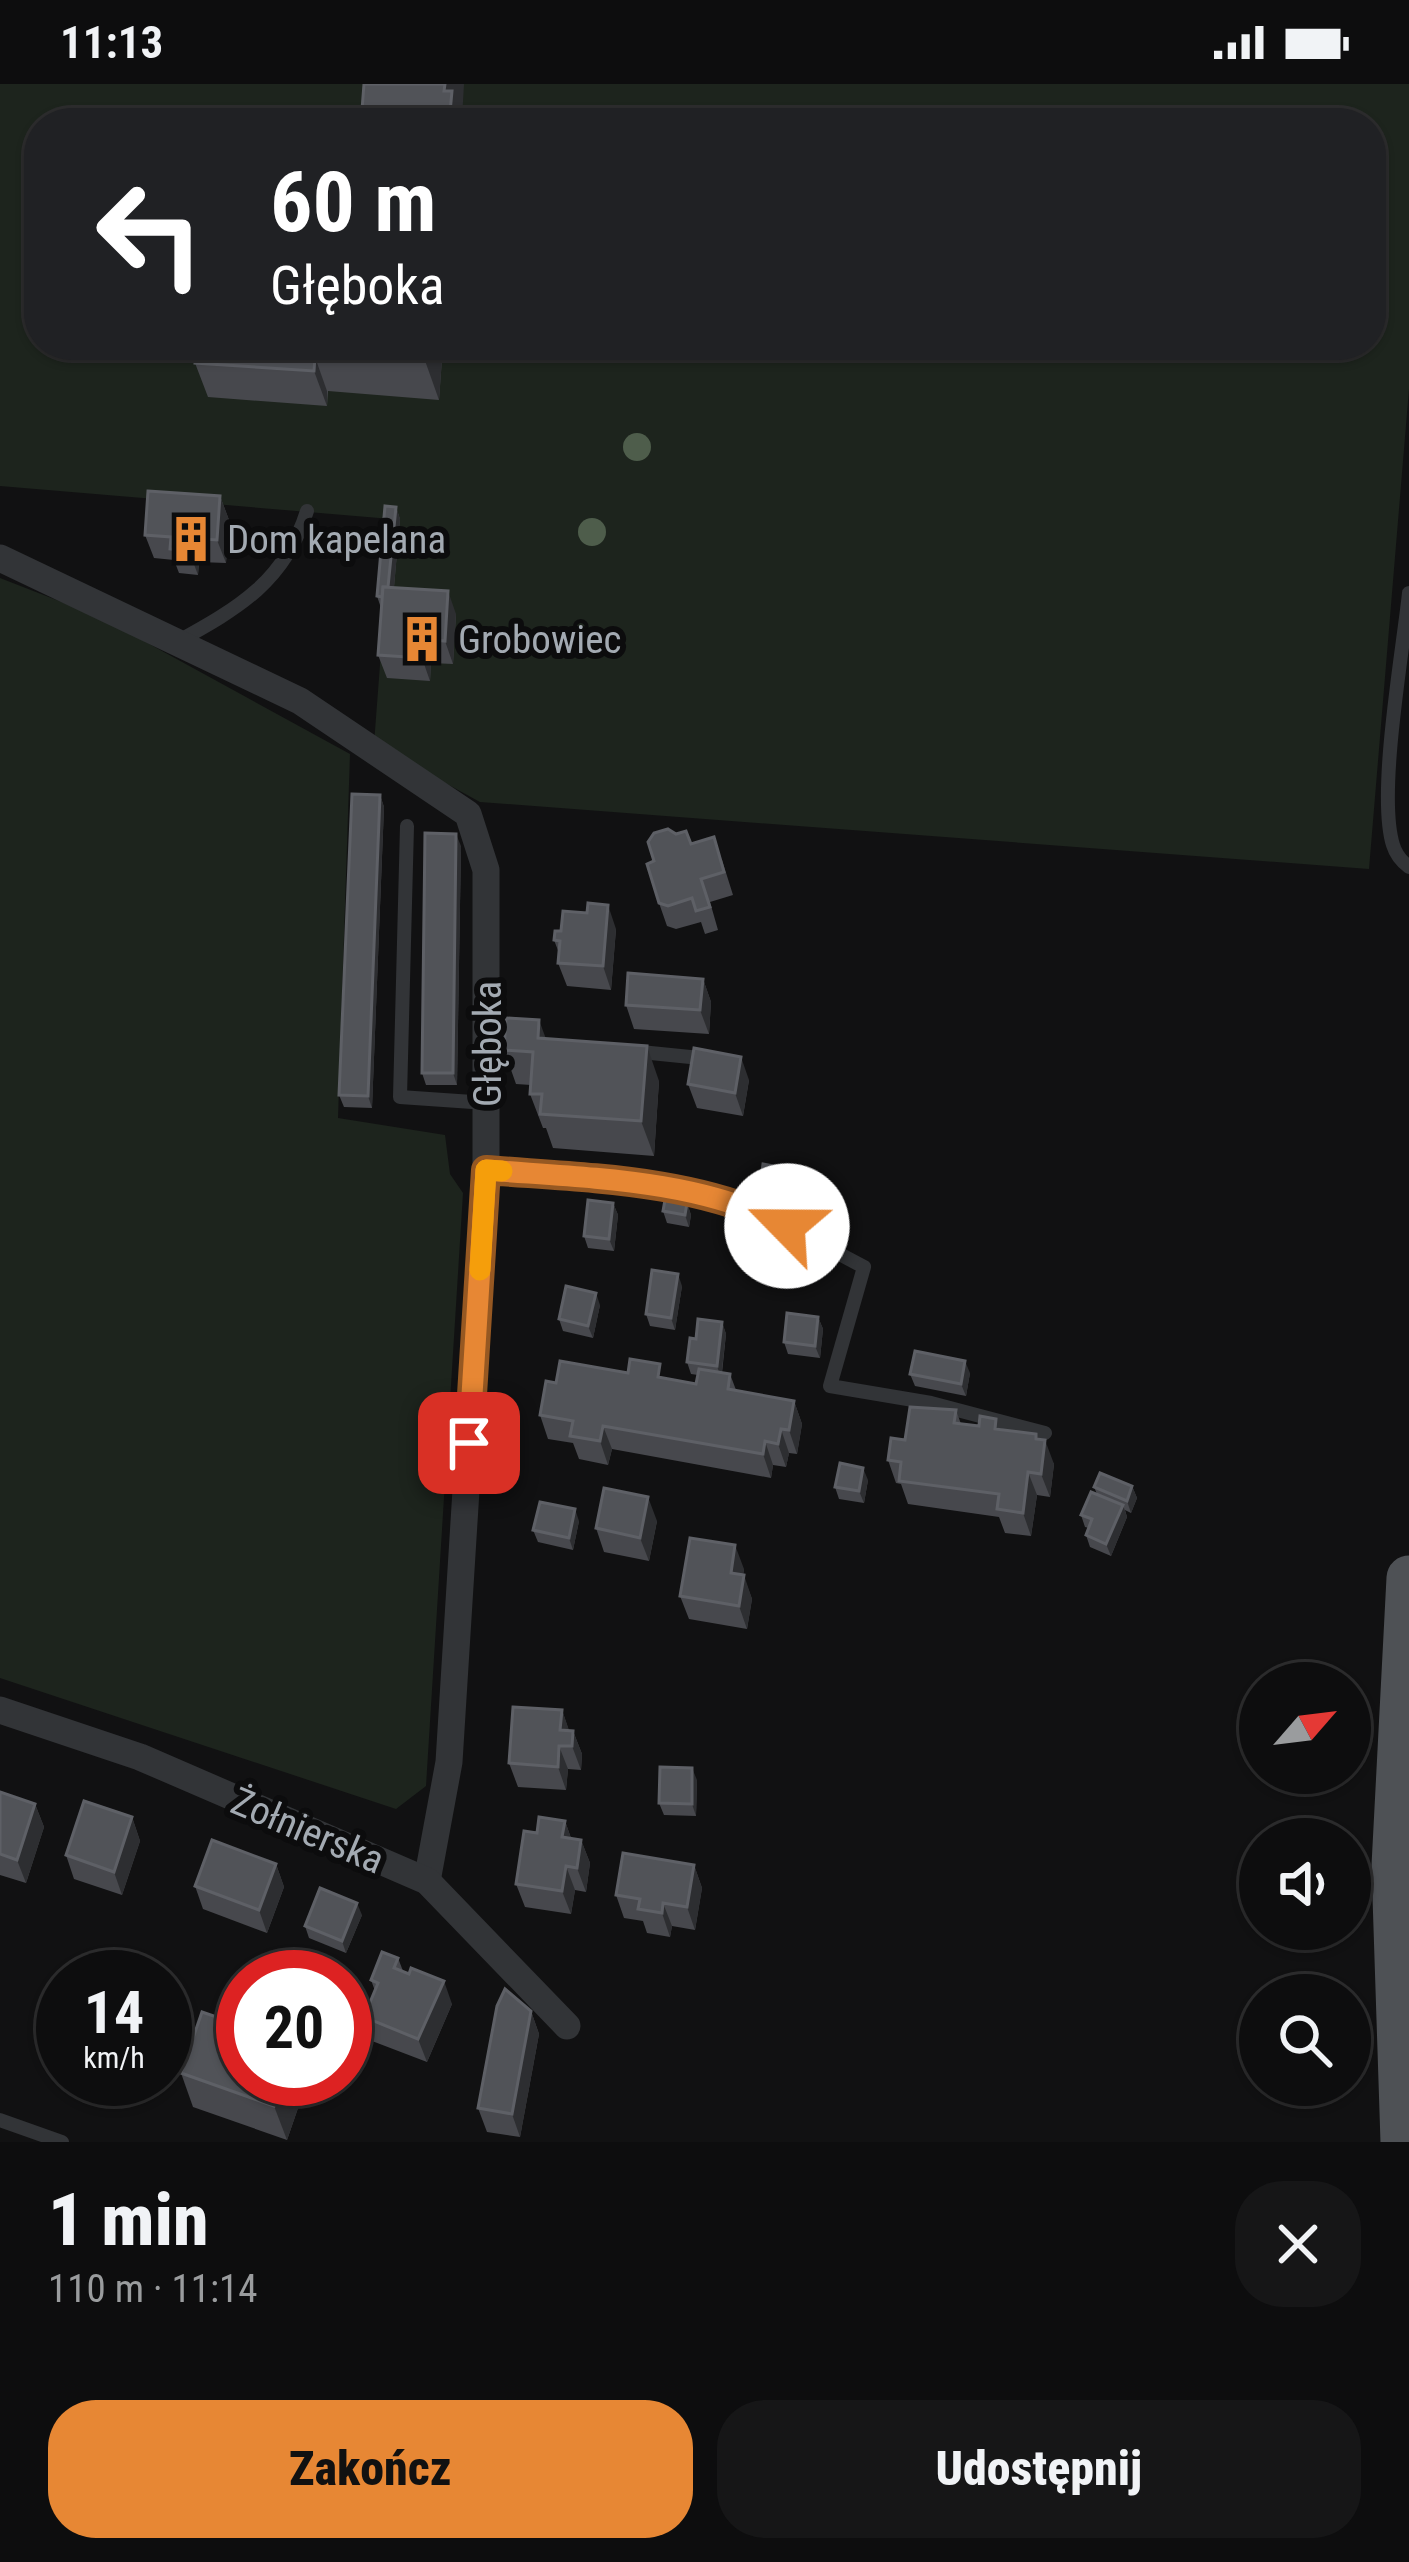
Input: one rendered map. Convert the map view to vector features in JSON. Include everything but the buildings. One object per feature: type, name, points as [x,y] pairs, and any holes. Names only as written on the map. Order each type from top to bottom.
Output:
[{"type":"main road","points":[[1403,2142],[1394,1866],[1409,1577]]},
{"type":"street","name":"Głęboka","points":[[0,558],[300,700],[468,814],[486,870],[500,1038],[487,1102],[448,1762],[427,1881]]},
{"type":"street","name":"Żołnierska","points":[[0,1709],[140,1757],[427,1881],[567,2026]]},
{"type":"lane","points":[[177,642],[223,617],[277,572],[296,543],[307,511]]},
{"type":"lane","points":[[1409,592],[1390,777],[1390,826],[1393,848],[1409,867]]},
{"type":"lane","points":[[407,826],[400,1097],[487,1102]]},
{"type":"lane","points":[[607,1049],[725,1060]]},
{"type":"lane","points":[[486,1170],[617,1180],[749,1206],[864,1267],[830,1386],[931,1403],[1045,1433]]},
{"type":"lane","points":[[0,2120],[62,2142]]},
{"type":"shaded area","points":[[0,84],[1409,84],[1409,389],[1369,869],[480,802],[374,744],[391,519],[0,486]]},
{"type":"shaded area","points":[[0,578],[100,617],[350,754],[338,1118],[445,1135],[450,1174],[463,1193],[426,1786],[396,1809],[0,1678]]},
{"type":"slow traffic","points":[[480,1270],[486,1170],[502,1171]]},
{"type":"place","name":"Dom kapelana","points":[[191,539]]},
{"type":"place","name":"Grobowiec","points":[[422,639]]},
{"type":"route","points":[[469,1443],[486,1170],[617,1180],[749,1206],[787,1226]]}]
